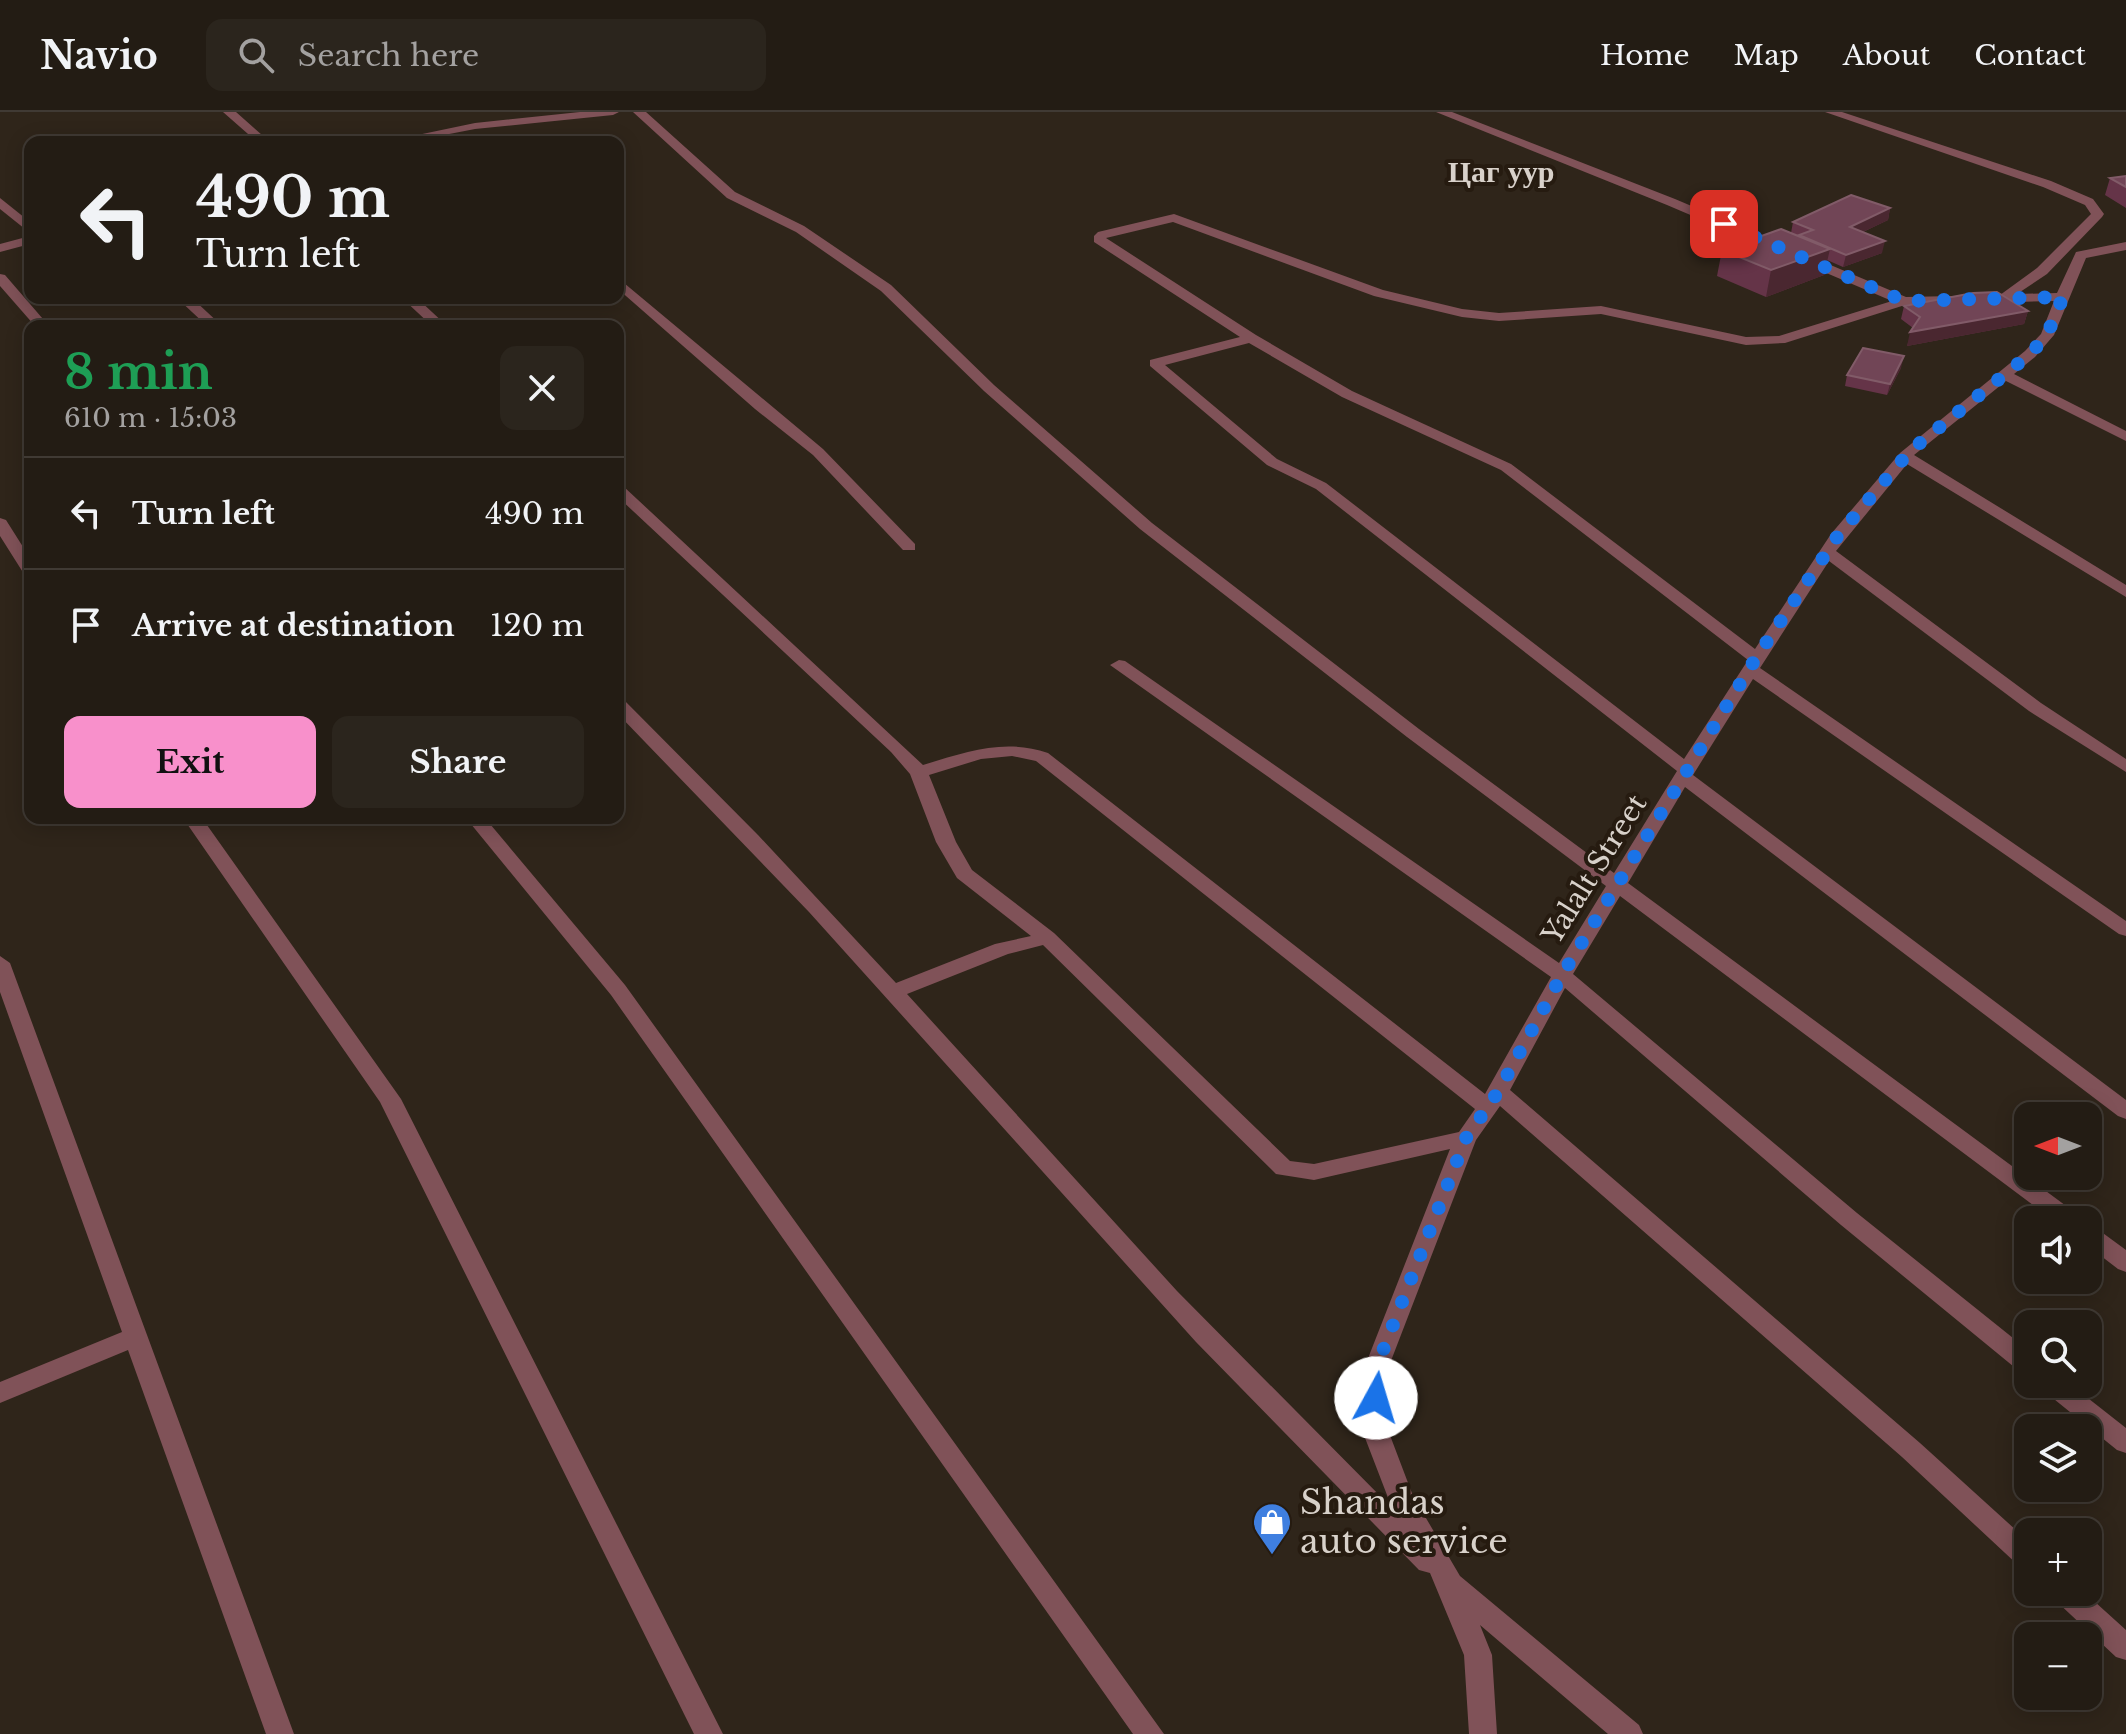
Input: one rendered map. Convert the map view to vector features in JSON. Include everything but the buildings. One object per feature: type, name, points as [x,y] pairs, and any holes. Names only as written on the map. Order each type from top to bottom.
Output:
[{"type":"street","points":[[229,112],[257,136]]},
{"type":"street","points":[[409,136],[440,126],[475,126],[613,112]]},
{"type":"street","points":[[639,112],[731,195],[800,229],[886,288],[989,388],[1146,526],[1413,733],[2050,1206]]},
{"type":"street","points":[[1442,112],[1671,202],[1904,301]]},
{"type":"street","points":[[1831,112],[2047,184],[2089,202],[2098,214],[2042,271],[2006,296]]},
{"type":"street","points":[[475,126],[484,136]]},
{"type":"street","points":[[0,202],[24,224]]},
{"type":"street","points":[[2063,297],[2006,296],[1904,301],[1780,340],[1746,341],[1601,310],[1499,317],[1462,313],[1379,293],[1174,218],[1102,235],[1098,239],[1251,338],[1347,394],[1506,467],[1753,663],[2126,930]]},
{"type":"street","points":[[0,248],[24,242]]},
{"type":"street","name":"Yalalt Street","points":[[1483,1734],[1478,1655],[1450,1583],[1401,1499],[1375,1430],[1377,1366],[1466,1138],[1492,1100],[1562,975],[1753,663],[1827,552],[1905,456],[2030,354],[2047,335],[2081,255],[2126,246]]},
{"type":"street","points":[[0,278],[37,320]]},
{"type":"street","points":[[624,287],[760,406],[818,452],[909,547]]},
{"type":"street","points":[[191,304],[208,320]]},
{"type":"street","points":[[416,304],[433,320]]},
{"type":"street","points":[[1251,338],[1155,363],[1272,462],[1321,486],[1686,774],[2126,1111]]},
{"type":"street","points":[[2005,375],[2126,437]]},
{"type":"street","points":[[1905,456],[2126,592]]},
{"type":"street","points":[[624,495],[897,748],[919,772],[946,842],[964,874],[1047,938],[1284,1168],[1314,1172],[1466,1138]]},
{"type":"street","points":[[0,523],[24,561]]},
{"type":"street","points":[[1827,552],[2035,707],[2126,767]]},
{"type":"street","points":[[1119,665],[1562,975],[1849,1219],[2014,1353]]},
{"type":"street","points":[[624,710],[715,798],[895,991],[1135,1261],[1450,1583],[1629,1734]]},
{"type":"street","points":[[919,772],[996,751],[1029,751],[1042,757],[1492,1100],[1899,1440],[2014,1545]]},
{"type":"street","points":[[196,824],[390,1099],[709,1734]]},
{"type":"street","points":[[480,824],[618,990],[889,1373],[967,1473],[1150,1734]]},
{"type":"street","points":[[895,991],[1002,949],[1047,938]]},
{"type":"street","points":[[0,963],[280,1734]]},
{"type":"street","points":[[2102,1245],[2126,1263]]},
{"type":"street","points":[[0,1393],[134,1337]]},
{"type":"street","points":[[2070,1398],[2126,1443]]},
{"type":"street","points":[[2080,1606],[2126,1648]]},
{"type":"place","name":"Shandas auto service","points":[[1272,1556]]},
{"type":"district","name":"Цаг уур","points":[[1501,172]]},
{"type":"route","points":[[1376,1398],[1377,1366],[1466,1138],[1498,1092],[1562,975],[1701,746],[1837,537],[1910,451],[2030,354],[2047,335],[2063,297],[2006,296],[1904,301],[1724,224]]}]
